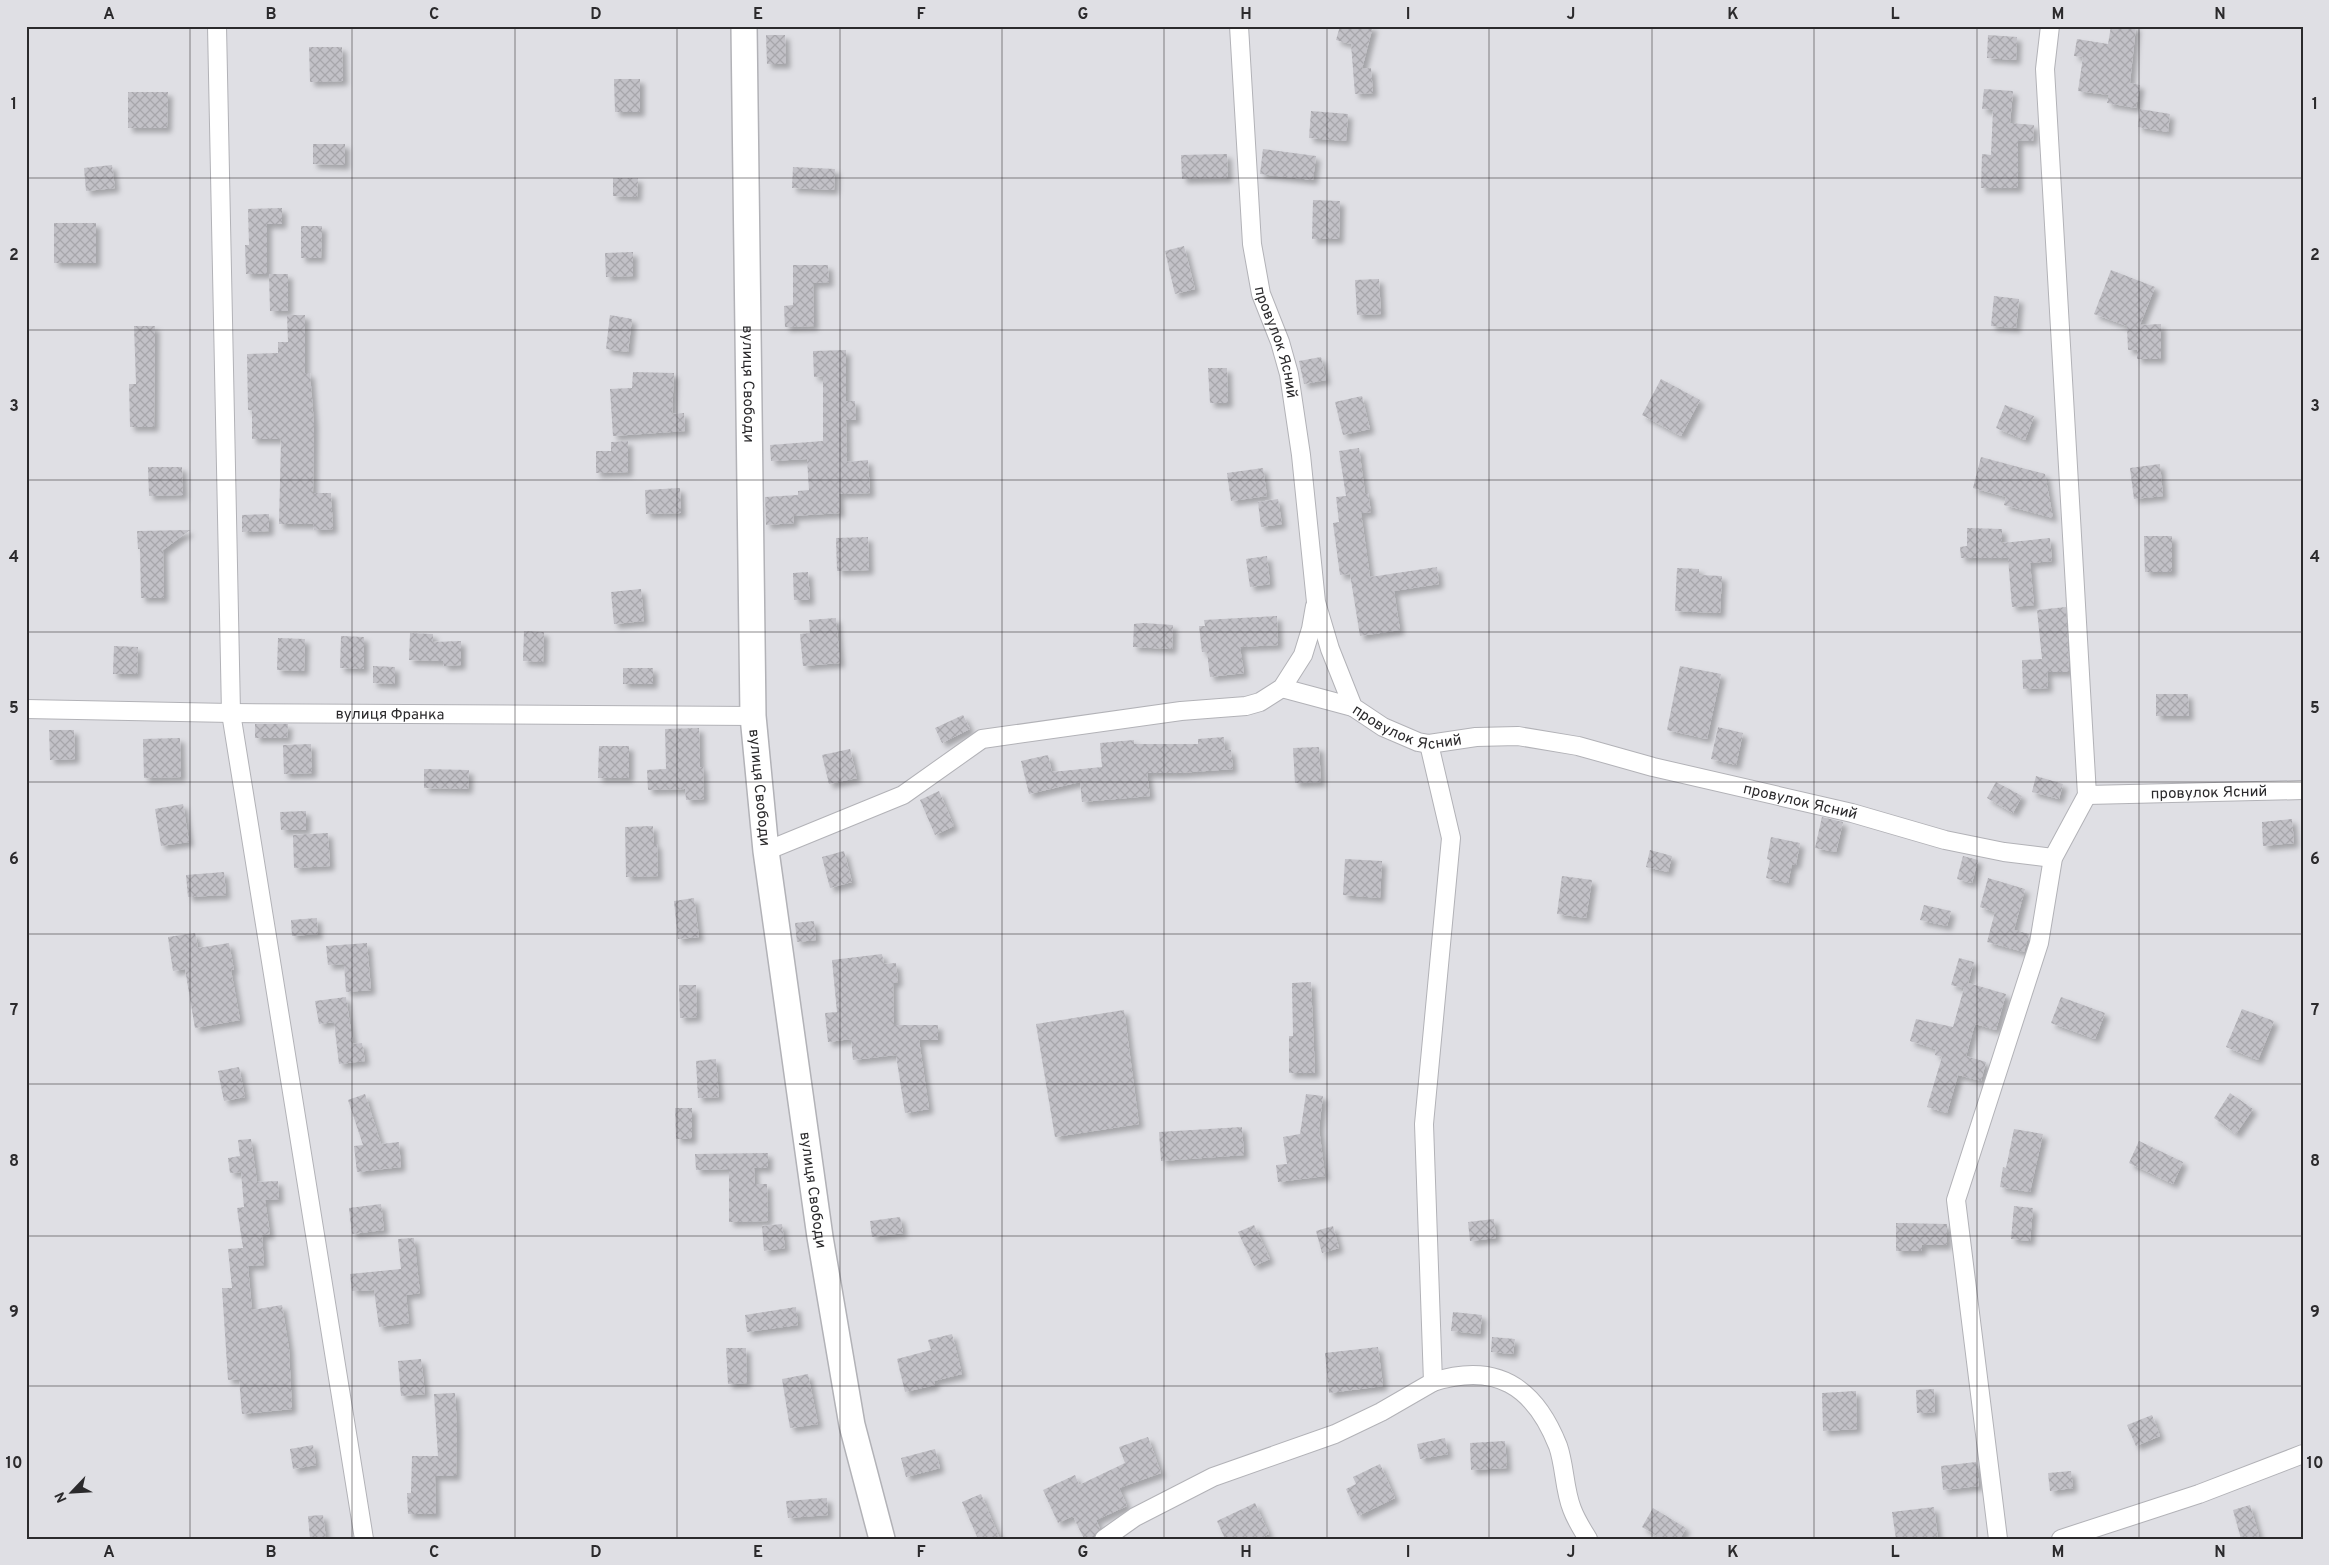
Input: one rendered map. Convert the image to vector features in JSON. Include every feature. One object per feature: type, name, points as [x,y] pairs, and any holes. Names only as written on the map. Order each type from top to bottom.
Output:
[{"type":"street","points":[[217,26],[231,713],[364,1539]]},
{"type":"street","name":"вулиця Свободи","points":[[744,26],[753,716],[766,851],[820,1237],[852,1425],[882,1539]]},
{"type":"street","name":"провулок Ясний","points":[[1239,26],[1252,244],[1256,274],[1289,374],[1301,455],[1316,602],[1330,649],[1353,707],[1383,728],[1418,742],[1429,744],[1476,737],[1518,736],[1578,746],[1653,767],[1852,813],[1944,840],[2004,852],[2053,858]]},
{"type":"street","points":[[1998,1539],[1956,1200],[2039,943],[2053,858],[2087,795],[2045,68],[2050,26]]},
{"type":"street","points":[[766,851],[903,795],[982,739],[1181,711],[1246,706],[1260,702],[1282,688],[1302,656],[1311,630],[1316,602]]},
{"type":"street","points":[[1282,688],[1353,707]]},
{"type":"street","name":"вулиця Франка","points":[[26,709],[231,713],[753,716]]},
{"type":"street","points":[[1429,744],[1452,838],[1424,1124],[1433,1382]]},
{"type":"street","name":"провулок Ясний","points":[[2087,795],[2303,790]]},
{"type":"street","points":[[1104,1539],[1135,1517],[1213,1478],[1335,1434],[1381,1412],[1433,1382],[1454,1375],[1487,1374],[1512,1383],[1534,1405],[1549,1427],[1558,1446],[1571,1508],[1588,1539]]},
{"type":"street","points":[[2061,1539],[2199,1494],[2303,1454]]},
{"type":"building","points":[[1340,26],[1373,26],[1362,69],[1371,68],[1373,93],[1355,94],[1351,44],[1336,40]]},
{"type":"building","points":[[2111,26],[2136,26],[2130,83],[2140,85],[2136,108],[2107,103],[2109,95],[2078,91],[2083,57],[2074,56],[2077,39],[2108,44]]},
{"type":"building","points":[[766,35],[785,35],[786,64],[767,64]]},
{"type":"building","points":[[1988,35],[2017,37],[2016,60],[1987,58]]},
{"type":"building","points":[[309,47],[342,47],[343,81],[310,82]]},
{"type":"building","points":[[614,79],[640,79],[640,112],[615,112]]},
{"type":"building","points":[[1984,89],[2013,91],[2010,123],[2034,125],[2033,141],[2018,140],[2018,188],[1981,188],[1982,154],[1991,155],[1993,110],[1982,109]]},
{"type":"building","points":[[128,92],[168,92],[167,128],[128,128]]},
{"type":"building","points":[[2140,109],[2170,114],[2168,132],[2138,127]]},
{"type":"building","points":[[1311,111],[1348,114],[1346,141],[1309,138]]},
{"type":"building","points":[[313,144],[345,144],[345,165],[313,164]]},
{"type":"building","points":[[1263,149],[1316,156],[1313,180],[1260,174]]},
{"type":"building","points":[[1227,154],[1228,178],[1182,179],[1181,155]]},
{"type":"building","points":[[112,165],[115,188],[86,191],[84,168]]},
{"type":"building","points":[[793,167],[835,169],[834,190],[792,188]]},
{"type":"building","points":[[613,178],[638,178],[637,197],[613,196]]},
{"type":"building","points":[[1313,200],[1340,201],[1339,239],[1312,239]]},
{"type":"building","points":[[282,208],[282,224],[267,224],[267,274],[246,274],[245,245],[249,245],[248,209]]},
{"type":"building","points":[[54,223],[96,223],[96,263],[54,263]]},
{"type":"building","points":[[301,226],[322,226],[321,258],[301,258]]},
{"type":"building","points":[[1184,246],[1195,289],[1175,294],[1165,251]]},
{"type":"building","points":[[633,252],[633,276],[606,277],[605,253]]},
{"type":"building","points":[[793,265],[828,265],[829,282],[813,283],[814,326],[785,327],[784,306],[793,305]]},
{"type":"building","points":[[2111,270],[2155,287],[2140,325],[2161,324],[2161,359],[2137,359],[2137,350],[2128,350],[2127,326],[2094,314]]},
{"type":"building","points":[[269,274],[288,274],[288,311],[270,311]]},
{"type":"building","points":[[1379,279],[1381,314],[1357,315],[1355,280]]},
{"type":"building","points":[[1994,296],[2019,299],[2016,328],[1991,326]]},
{"type":"building","points":[[287,315],[305,315],[305,373],[310,373],[314,424],[313,493],[331,493],[333,529],[314,530],[313,524],[279,524],[281,439],[252,439],[252,410],[248,410],[247,354],[278,353],[278,342],[288,342]]},
{"type":"building","points":[[610,315],[632,319],[628,352],[606,349]]},
{"type":"building","points":[[134,326],[155,326],[154,427],[130,427],[129,384],[136,384]]},
{"type":"building","points":[[846,350],[846,401],[855,401],[856,420],[846,420],[847,462],[868,460],[870,493],[839,494],[840,513],[793,516],[794,523],[766,525],[765,497],[798,495],[798,491],[809,490],[807,459],[771,461],[770,445],[823,441],[823,376],[814,377],[813,351]]},
{"type":"building","points":[[1321,357],[1326,380],[1304,384],[1299,361]]},
{"type":"building","points":[[1208,368],[1227,368],[1228,403],[1210,403]]},
{"type":"building","points":[[633,372],[674,373],[672,414],[684,413],[685,431],[613,436],[610,389],[632,388]]},
{"type":"building","points":[[1661,379],[1700,400],[1681,436],[1642,415]]},
{"type":"building","points":[[1362,396],[1370,429],[1343,435],[1335,402]]},
{"type":"building","points":[[2005,405],[2034,416],[2025,440],[1996,428]]},
{"type":"building","points":[[628,441],[628,472],[596,473],[596,451],[611,451],[611,442]]},
{"type":"building","points":[[1359,448],[1365,493],[1368,493],[1371,512],[1361,513],[1370,577],[1437,567],[1439,584],[1394,591],[1400,630],[1360,636],[1350,574],[1340,575],[1333,523],[1339,522],[1336,497],[1346,496],[1339,451]]},
{"type":"building","points":[[1981,457],[2045,474],[2053,518],[2004,505],[2006,497],[1973,488]]},
{"type":"building","points":[[2160,464],[2163,496],[2134,499],[2130,468]]},
{"type":"building","points":[[148,467],[182,467],[183,495],[149,496]]},
{"type":"building","points":[[1263,468],[1267,496],[1231,501],[1227,473]]},
{"type":"building","points":[[680,488],[681,513],[646,514],[645,490]]},
{"type":"building","points":[[1278,499],[1282,524],[1261,527],[1258,502]]},
{"type":"building","points":[[269,514],[269,531],[242,532],[242,515]]},
{"type":"building","points":[[1967,528],[2002,529],[2002,543],[2050,538],[2052,561],[2030,563],[2034,605],[2012,607],[2008,558],[1961,558],[1960,547],[1967,546]]},
{"type":"building","points":[[190,530],[163,550],[164,598],[141,598],[140,549],[138,549],[137,531]]},
{"type":"building","points":[[2144,536],[2172,536],[2172,572],[2145,572]]},
{"type":"building","points":[[868,537],[869,570],[837,571],[836,538]]},
{"type":"building","points":[[1267,556],[1270,584],[1250,587],[1246,559]]},
{"type":"building","points":[[1677,568],[1699,569],[1699,575],[1722,576],[1720,613],[1675,611]]},
{"type":"building","points":[[808,572],[810,600],[794,600],[793,573]]},
{"type":"building","points":[[641,589],[644,621],[614,624],[611,592]]},
{"type":"building","points":[[2066,607],[2069,672],[2047,672],[2048,688],[2023,689],[2022,660],[2042,659],[2037,610]]},
{"type":"building","points":[[1277,616],[1278,645],[1240,647],[1244,673],[1210,677],[1207,652],[1202,652],[1199,626],[1205,626],[1204,620]]},
{"type":"building","points":[[836,618],[840,663],[803,666],[800,634],[810,633],[809,620]]},
{"type":"building","points":[[1134,624],[1173,625],[1172,649],[1133,647]]},
{"type":"building","points":[[524,631],[544,632],[543,662],[523,661]]},
{"type":"building","points":[[410,633],[433,634],[433,642],[461,641],[461,665],[444,666],[443,661],[409,660]]},
{"type":"building","points":[[341,636],[364,637],[364,669],[340,668]]},
{"type":"building","points":[[278,638],[305,639],[304,671],[277,670]]},
{"type":"building","points":[[114,646],[138,647],[137,674],[113,674]]},
{"type":"building","points":[[373,666],[395,667],[395,684],[373,683]]},
{"type":"building","points":[[1680,666],[1721,674],[1707,739],[1667,730]]},
{"type":"building","points":[[623,668],[653,668],[653,684],[623,684]]},
{"type":"building","points":[[2156,694],[2188,694],[2189,716],[2156,716]]},
{"type":"building","points":[[963,715],[970,729],[942,743],[935,728]]},
{"type":"building","points":[[255,724],[288,724],[287,738],[255,738]]},
{"type":"building","points":[[1718,727],[1743,733],[1736,765],[1711,759]]},
{"type":"building","points":[[699,728],[700,767],[703,767],[704,799],[686,800],[685,789],[648,790],[647,770],[666,769],[665,729]]},
{"type":"building","points":[[49,730],[74,730],[75,759],[50,760]]},
{"type":"building","points":[[1224,737],[1225,750],[1231,750],[1233,769],[1147,773],[1150,796],[1082,802],[1080,782],[1029,794],[1021,761],[1048,755],[1052,772],[1102,767],[1100,743],[1134,740],[1134,744],[1198,744],[1198,739]]},
{"type":"building","points":[[180,738],[181,777],[144,778],[143,739]]},
{"type":"building","points":[[311,744],[312,773],[284,774],[283,745]]},
{"type":"building","points":[[599,746],[629,746],[629,778],[598,778]]},
{"type":"building","points":[[1319,747],[1321,782],[1295,783],[1293,748]]},
{"type":"building","points":[[850,749],[857,778],[829,784],[822,755]]},
{"type":"building","points":[[424,769],[469,770],[468,789],[424,788]]},
{"type":"building","points":[[2036,776],[2063,784],[2059,799],[2032,792]]},
{"type":"building","points":[[1996,782],[2022,796],[2013,813],[1987,798]]},
{"type":"building","points":[[939,791],[954,826],[935,835],[920,800]]},
{"type":"building","points":[[183,804],[189,842],[161,846],[155,809]]},
{"type":"building","points":[[306,811],[306,830],[281,830],[280,812]]},
{"type":"building","points":[[1822,817],[1843,822],[1836,852],[1815,848]]},
{"type":"building","points":[[2292,819],[2294,843],[2263,846],[2262,822]]},
{"type":"building","points":[[653,826],[654,844],[657,844],[658,876],[626,877],[625,827]]},
{"type":"building","points":[[328,833],[330,866],[294,868],[293,835]]},
{"type":"building","points":[[1771,837],[1800,843],[1796,865],[1792,864],[1788,883],[1766,878],[1770,860],[1767,859]]},
{"type":"building","points":[[1650,850],[1672,856],[1668,872],[1646,867]]},
{"type":"building","points":[[844,851],[852,882],[830,888],[822,857]]},
{"type":"building","points":[[1963,856],[1978,860],[1972,883],[1957,879]]},
{"type":"building","points":[[1345,859],[1382,861],[1380,898],[1343,895]]},
{"type":"building","points":[[224,872],[226,895],[188,897],[186,875]]},
{"type":"building","points":[[1562,876],[1592,880],[1586,918],[1557,914]]},
{"type":"building","points":[[1988,878],[2025,889],[2014,930],[2029,934],[2024,952],[1987,942],[1995,912],[1980,907]]},
{"type":"building","points":[[694,898],[699,937],[678,939],[674,901]]},
{"type":"building","points":[[1924,905],[1951,911],[1947,926],[1920,920]]},
{"type":"building","points":[[317,918],[318,934],[292,936],[291,920]]},
{"type":"building","points":[[814,921],[816,940],[797,942],[795,923]]},
{"type":"building","points":[[195,933],[198,948],[229,943],[234,970],[231,970],[240,1020],[195,1028],[185,969],[173,971],[168,937]]},
{"type":"building","points":[[367,943],[371,990],[346,992],[344,964],[328,965],[326,946]]},
{"type":"building","points":[[882,954],[884,964],[896,963],[898,982],[893,983],[894,1025],[938,1025],[938,1040],[919,1040],[929,1109],[905,1113],[896,1055],[853,1060],[851,1039],[828,1042],[825,1013],[837,1012],[832,960]]},
{"type":"building","points":[[1959,958],[1974,962],[1968,983],[2006,994],[1996,1030],[1975,1024],[1966,1056],[1986,1062],[1981,1081],[1958,1075],[1947,1113],[1927,1107],[1942,1057],[1935,1055],[1936,1049],[1910,1041],[1916,1019],[1953,1027],[1964,988],[1951,985]]},
{"type":"building","points":[[1311,982],[1315,1073],[1289,1073],[1289,1036],[1293,1036],[1292,983]]},
{"type":"building","points":[[679,985],[696,985],[697,1017],[680,1018]]},
{"type":"building","points":[[346,997],[353,1044],[362,1043],[365,1061],[339,1064],[334,1022],[319,1024],[315,1001]]},
{"type":"building","points":[[2061,997],[2105,1013],[2095,1039],[2051,1023]]},
{"type":"building","points":[[2242,1009],[2274,1021],[2258,1060],[2226,1047]]},
{"type":"building","points":[[1124,1010],[1139,1124],[1055,1137],[1036,1024]]},
{"type":"building","points":[[716,1059],[719,1097],[698,1098],[696,1061]]},
{"type":"building","points":[[239,1067],[245,1097],[224,1101],[218,1071]]},
{"type":"building","points":[[2230,1093],[2253,1109],[2236,1134],[2214,1118]]},
{"type":"building","points":[[365,1094],[381,1144],[399,1142],[401,1167],[357,1172],[354,1146],[363,1145],[348,1100]]},
{"type":"building","points":[[1306,1094],[1323,1096],[1319,1128],[1325,1176],[1278,1182],[1276,1165],[1287,1164],[1283,1137],[1300,1134]]},
{"type":"building","points":[[675,1108],[692,1108],[692,1139],[676,1139]]},
{"type":"building","points":[[1242,1127],[1244,1155],[1161,1161],[1159,1132]]},
{"type":"building","points":[[2014,1129],[2043,1134],[2030,1192],[2000,1187],[2003,1167],[2006,1168]]},
{"type":"building","points":[[251,1139],[257,1182],[278,1181],[279,1199],[265,1200],[270,1234],[262,1235],[264,1265],[248,1266],[252,1310],[282,1305],[289,1349],[292,1409],[242,1414],[239,1379],[228,1380],[222,1288],[232,1288],[228,1249],[243,1248],[237,1208],[244,1207],[241,1172],[230,1173],[228,1158],[240,1156],[238,1140]]},
{"type":"building","points":[[2139,1141],[2183,1162],[2173,1184],[2129,1163]]},
{"type":"building","points":[[768,1153],[768,1168],[754,1168],[755,1184],[767,1184],[768,1221],[729,1222],[729,1169],[696,1170],[695,1154]]},
{"type":"building","points":[[381,1204],[384,1230],[352,1234],[349,1208]]},
{"type":"building","points":[[2014,1206],[2033,1208],[2030,1241],[2011,1239]]},
{"type":"building","points":[[900,1217],[903,1233],[872,1237],[870,1221]]},
{"type":"building","points":[[1494,1219],[1496,1238],[1470,1241],[1468,1222]]},
{"type":"building","points":[[1896,1223],[1947,1224],[1947,1245],[1922,1245],[1922,1251],[1896,1251]]},
{"type":"building","points":[[782,1224],[785,1248],[764,1251],[762,1226]]},
{"type":"building","points":[[1254,1225],[1270,1259],[1254,1266],[1238,1232]]},
{"type":"building","points":[[1333,1226],[1339,1248],[1322,1253],[1316,1231]]},
{"type":"building","points":[[414,1238],[420,1293],[406,1295],[409,1323],[379,1327],[374,1290],[352,1291],[350,1274],[401,1269],[398,1239]]},
{"type":"building","points":[[796,1307],[798,1325],[747,1332],[745,1315]]},
{"type":"building","points":[[1453,1312],[1482,1315],[1480,1334],[1451,1331]]},
{"type":"building","points":[[952,1334],[962,1374],[934,1381],[935,1385],[905,1392],[897,1359],[931,1350],[928,1340]]},
{"type":"building","points":[[1492,1337],[1515,1339],[1513,1354],[1491,1352]]},
{"type":"building","points":[[1378,1347],[1383,1386],[1329,1393],[1325,1353]]},
{"type":"building","points":[[726,1348],[746,1348],[747,1383],[728,1384]]},
{"type":"building","points":[[421,1359],[425,1394],[401,1396],[398,1361]]},
{"type":"building","points":[[808,1374],[818,1424],[790,1428],[782,1379]]},
{"type":"building","points":[[1934,1389],[1935,1412],[1917,1413],[1916,1390]]},
{"type":"building","points":[[1856,1391],[1857,1429],[1823,1431],[1822,1393]]},
{"type":"building","points":[[455,1393],[457,1427],[456,1476],[435,1476],[436,1514],[408,1514],[407,1493],[411,1493],[412,1456],[438,1456],[434,1394]]},
{"type":"building","points":[[2152,1415],[2160,1436],[2136,1446],[2127,1425]]},
{"type":"building","points":[[1148,1437],[1161,1473],[1119,1488],[1127,1506],[1096,1520],[1100,1529],[1094,1539],[1084,1539],[1073,1516],[1058,1523],[1043,1490],[1075,1475],[1079,1485],[1125,1463],[1119,1447]]},
{"type":"building","points":[[1445,1438],[1448,1454],[1420,1459],[1417,1444]]},
{"type":"building","points":[[1505,1441],[1507,1468],[1471,1470],[1470,1443]]},
{"type":"building","points":[[313,1445],[316,1465],[293,1469],[290,1449]]},
{"type":"building","points":[[935,1449],[940,1468],[906,1477],[901,1458]]},
{"type":"building","points":[[1976,1462],[1979,1486],[1943,1490],[1941,1466]]},
{"type":"building","points":[[1380,1464],[1395,1498],[1358,1516],[1346,1489],[1356,1484],[1353,1477]]},
{"type":"building","points":[[2071,1471],[2073,1488],[2050,1491],[2048,1473]]},
{"type":"building","points":[[981,1494],[1000,1539],[978,1539],[962,1502]]},
{"type":"building","points":[[827,1498],[828,1515],[788,1518],[786,1501]]},
{"type":"building","points":[[1255,1503],[1269,1534],[1259,1539],[1225,1539],[1217,1521]]},
{"type":"building","points":[[2250,1505],[2259,1536],[2241,1539],[2233,1510]]},
{"type":"building","points":[[1934,1507],[1938,1539],[1896,1539],[1892,1512]]},
{"type":"building","points":[[1653,1508],[1686,1528],[1680,1539],[1662,1539],[1642,1527]]},
{"type":"building","points":[[323,1515],[326,1539],[310,1539],[308,1516]]}]
